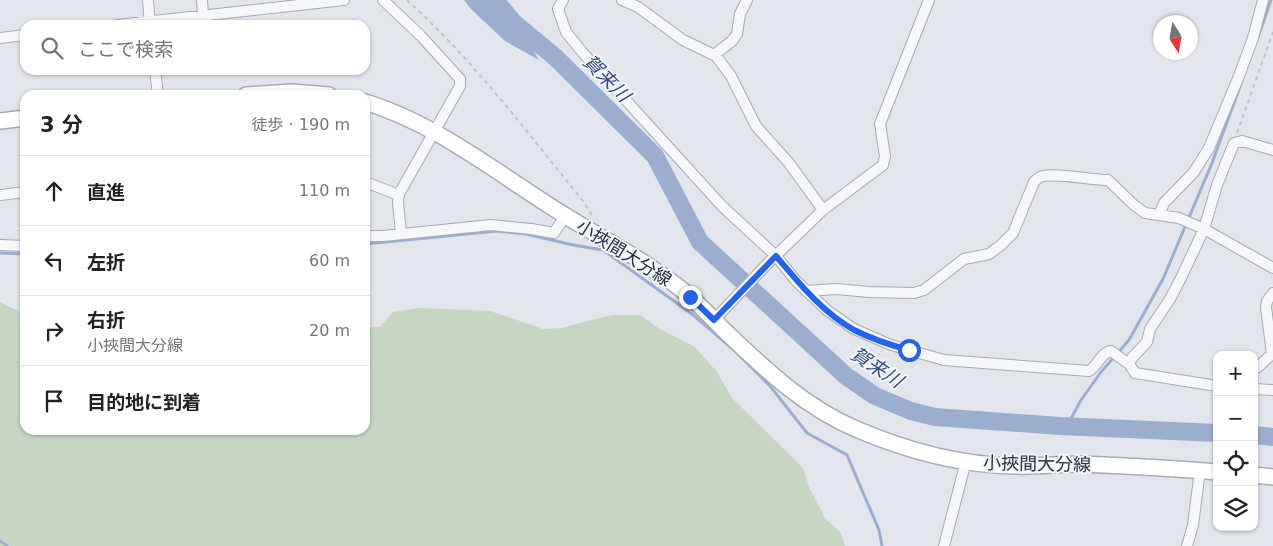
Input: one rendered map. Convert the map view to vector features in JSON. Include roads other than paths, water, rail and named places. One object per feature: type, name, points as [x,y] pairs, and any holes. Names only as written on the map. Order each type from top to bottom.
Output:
[{"type":"main road","name":"小挾間大分線","points":[[370,104],[399,114],[434,133],[658,272],[690,297],[718,315],[780,382],[803,400],[854,429],[929,454],[1006,466],[1080,464],[1213,472]]},
{"type":"main road","points":[[0,121],[20,119]]},
{"type":"main road","points":[[1258,475],[1273,476]]},
{"type":"street","points":[[148,0],[150,20]]},
{"type":"street","points":[[202,0],[203,15]]},
{"type":"street","points":[[170,20],[344,0]]},
{"type":"street","points":[[383,0],[461,80],[460,86],[399,195],[401,234]]},
{"type":"street","points":[[563,0],[558,9],[569,36],[722,206],[806,291],[828,311],[854,329],[877,340],[936,358],[954,361],[1088,371],[1098,364],[1103,355],[1111,351],[1129,364],[1135,373],[1213,384]]},
{"type":"street","points":[[622,0],[638,7],[683,40],[714,55],[731,76],[756,126],[789,164],[824,210]]},
{"type":"street","points":[[714,55],[732,41],[737,34],[740,14],[747,0]]},
{"type":"street","points":[[718,315],[773,258],[834,200],[883,165],[885,156],[880,124],[929,0]]},
{"type":"street","points":[[1160,215],[1164,203],[1194,172],[1209,148],[1253,38],[1263,0]]},
{"type":"street","points":[[0,38],[20,36]]},
{"type":"street","points":[[156,75],[157,90]]},
{"type":"street","points":[[1129,364],[1147,342],[1150,329],[1170,299],[1204,229],[1217,185],[1234,143],[1242,141],[1273,150]]},
{"type":"street","points":[[806,291],[837,289],[914,293],[924,290],[964,259],[989,254],[1002,245],[1013,233],[1034,182],[1041,177],[1050,175],[1108,180],[1144,213],[1178,218],[1204,229],[1273,268]]},
{"type":"street","points":[[370,184],[399,195]]},
{"type":"street","points":[[0,194],[20,192]]},
{"type":"street","points":[[370,236],[491,225],[508,225],[554,233],[565,216]]},
{"type":"street","points":[[0,246],[20,246]]},
{"type":"street","points":[[1258,367],[1272,354],[1266,307],[1273,293]]},
{"type":"street","points":[[1258,389],[1273,390]]},
{"type":"street","points":[[944,546],[966,461]]},
{"type":"street","points":[[1187,546],[1193,525],[1200,470]]},
{"type":"water","points":[[464,0],[498,0],[514,17],[539,60],[505,41]]},
{"type":"waterway","name":"賀来川","points":[[495,0],[514,23],[555,57],[655,156],[700,242],[846,376],[875,396],[911,411],[935,417],[1060,426],[1213,433]]},
{"type":"waterway","points":[[1257,40],[1271,0]]},
{"type":"waterway","points":[[1067,426],[1081,400],[1101,372],[1129,340],[1163,279],[1212,163],[1242,81]]},
{"type":"waterway","points":[[370,244],[497,231],[526,234],[603,250],[692,314],[734,350],[770,386],[807,433],[847,455],[879,530],[882,546]]},
{"type":"waterway","points":[[0,253],[20,254]]},
{"type":"waterway","name":"賀来川","points":[[1258,435],[1273,437]]},
{"type":"waterway","points":[[0,541],[7,546]]}]
